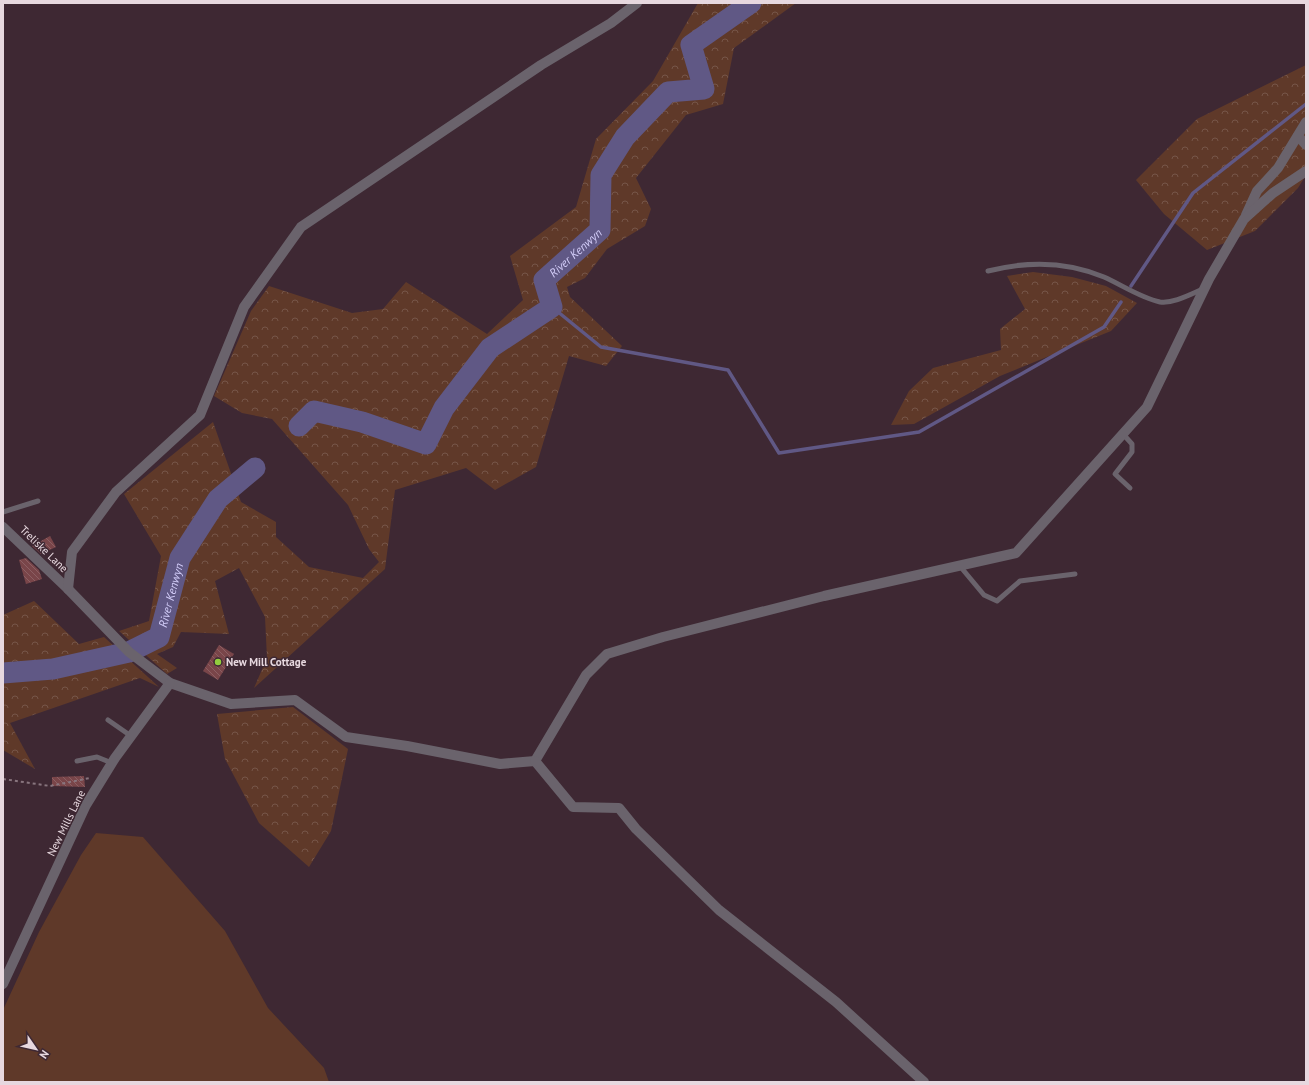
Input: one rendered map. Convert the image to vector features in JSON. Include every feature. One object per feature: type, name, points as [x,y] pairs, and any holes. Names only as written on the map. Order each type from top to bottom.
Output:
[{"type":"street","points":[[68,589],[72,552],[116,492],[200,415],[244,307],[301,227],[541,65],[611,23],[637,3]]},
{"type":"street","points":[[924,1082],[836,1002],[718,910],[636,829],[619,808],[573,807],[535,761],[586,675],[607,654],[663,637],[817,598],[1016,552],[1147,407],[1204,288],[1244,220],[1257,191],[1278,168],[1306,122]]},
{"type":"street","points":[[1298,136],[1306,146]]},
{"type":"street","points":[[1244,220],[1273,194],[1306,171]]},
{"type":"street","name":"Treliske Lane","points":[[3,527],[68,589],[129,652],[170,683],[231,704],[295,700],[346,737],[407,746],[500,764],[535,761]]},
{"type":"street","name":"New Mills Lane","points":[[3,984],[86,805],[112,763],[170,683]]},
{"type":"lane","points":[[988,271],[1019,264],[1037,264],[1074,268],[1103,277],[1161,302],[1179,299],[1204,288]]},
{"type":"lane","points":[[1123,434],[1132,444],[1132,452],[1115,474],[1130,488]]},
{"type":"lane","points":[[3,512],[38,501]]},
{"type":"lane","points":[[959,566],[984,595],[997,601],[1020,581],[1075,574]]},
{"type":"lane","points":[[108,720],[131,736]]},
{"type":"lane","points":[[77,761],[97,757],[112,763]]},
{"type":"path","points":[[3,779],[50,786],[105,775]]},
{"type":"green space","points":[[698,3],[796,3],[734,48],[723,104],[686,115],[636,178],[651,209],[645,226],[607,249],[585,278],[567,287],[570,297],[622,346],[606,366],[569,356],[536,467],[495,490],[466,468],[395,490],[385,569],[254,688],[267,658],[265,617],[239,568],[215,581],[229,634],[181,632],[173,647],[157,654],[177,668],[167,674],[119,631],[149,621],[161,556],[124,494],[213,422],[241,502],[276,522],[276,537],[309,567],[363,578],[379,562],[369,549],[348,505],[272,419],[242,413],[214,396],[251,311],[269,286],[352,313],[383,309],[406,282],[487,334],[523,300],[510,256],[576,207],[596,139],[653,81]]},
{"type":"green space","points":[[1306,65],[1306,175],[1298,188],[1255,231],[1207,250],[1164,214],[1136,180],[1197,119]]},
{"type":"green space","points":[[1033,272],[1072,277],[1106,286],[1137,303],[1111,331],[1000,376],[914,424],[891,425],[909,391],[933,368],[1001,350],[1000,329],[1025,309],[1007,276]]},
{"type":"green space","points":[[34,601],[79,644],[104,637],[159,687],[140,678],[10,723],[35,769],[3,750],[3,615]]},
{"type":"green space","points":[[293,707],[348,749],[331,831],[309,867],[259,823],[225,759],[217,714]]},
{"type":"green space","points":[[96,833],[143,837],[225,931],[268,1008],[324,1068],[329,1082],[3,1082],[3,1010],[39,932],[81,855]]},
{"type":"building","points":[[50,536],[56,547],[41,554],[32,546]]},
{"type":"building","points":[[26,558],[39,570],[42,579],[26,584],[19,560]]},
{"type":"building","name":"New Mill Cottage","points":[[219,645],[234,654],[218,680],[203,671]]},
{"type":"building","points":[[84,776],[85,787],[52,786],[52,777]]},
{"type":"waterway","name":"River Kenwyn","points":[[299,426],[314,411],[362,422],[426,444],[444,408],[490,348],[552,307],[544,280],[600,230],[601,175],[625,137],[668,92],[704,89],[691,45],[751,3]]},
{"type":"waterway","points":[[1131,286],[1193,193],[1306,104]]},
{"type":"waterway","points":[[552,307],[601,347],[728,370],[779,453],[919,432],[1104,327],[1121,302]]},
{"type":"waterway","name":"River Kenwyn","points":[[3,673],[53,669],[129,652],[159,637],[180,558],[218,499],[255,468]]},
{"type":"place","name":"New Mill Cottage","points":[[218,662]]}]
